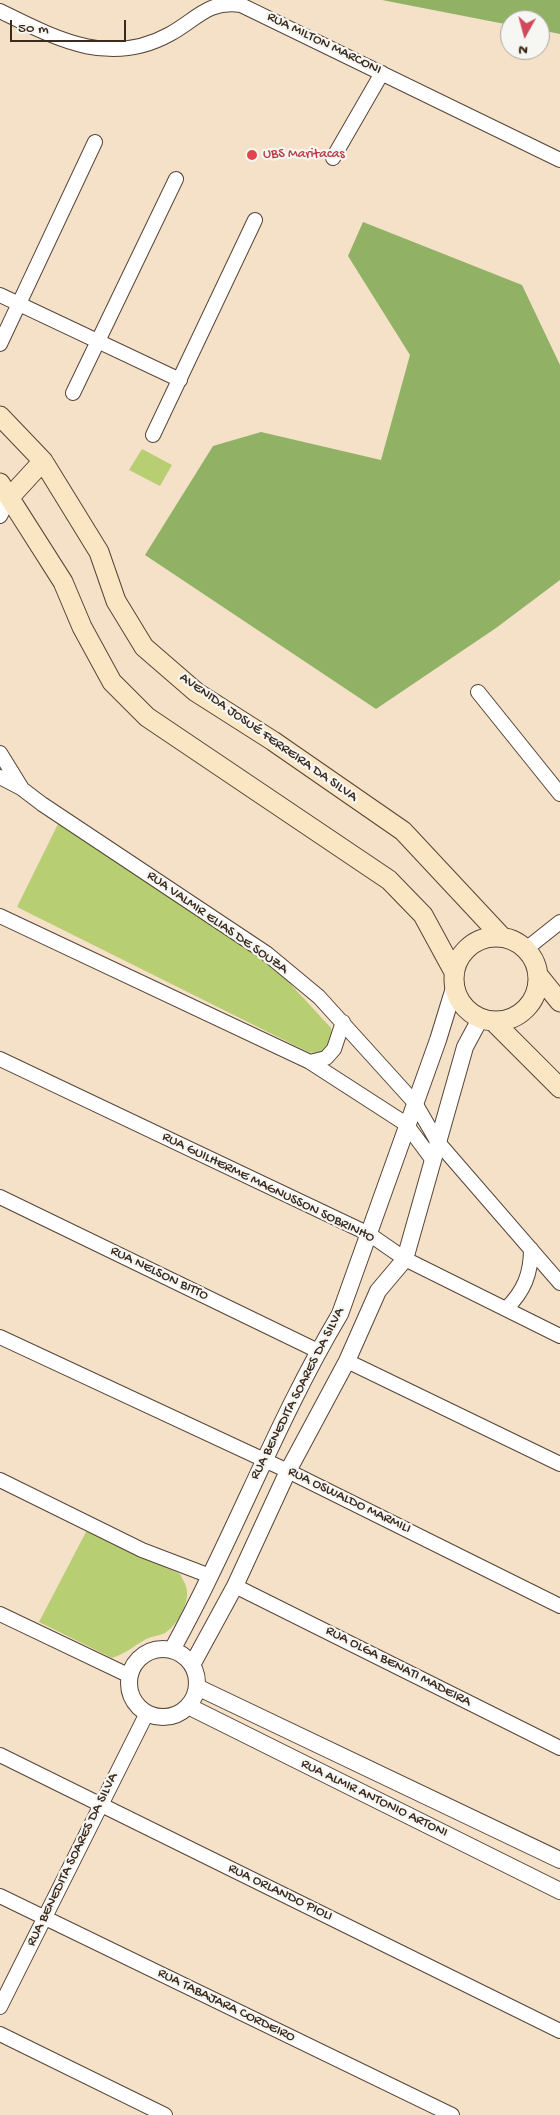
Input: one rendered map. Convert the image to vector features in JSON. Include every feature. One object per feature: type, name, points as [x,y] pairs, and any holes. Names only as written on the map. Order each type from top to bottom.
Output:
[{"type":"main road","name":"AVENIDA JOSUÉ FERREIRA DA SILVA","points":[[0,416],[43,462],[99,552],[116,601],[144,647],[196,692],[273,741],[403,831],[502,937]]},
{"type":"main road","points":[[43,462],[5,490],[63,582],[82,626],[112,682],[147,717],[389,880],[423,915],[454,980],[459,1001],[467,1012],[487,1021],[560,1088]]},
{"type":"main road","points":[[454,980],[457,962],[464,950],[475,942],[488,938],[502,937],[526,949],[534,961],[538,975],[537,990],[532,1003],[522,1013],[508,1020],[487,1021]]},
{"type":"main road","points":[[538,975],[560,1002]]},
{"type":"street","name":"RUA MILTON MARCONI","points":[[0,11],[62,41],[83,47],[112,49],[148,43],[168,36],[210,7],[233,3],[248,7],[560,160]]},
{"type":"street","points":[[333,158],[382,73]]},
{"type":"street","points":[[0,344],[95,142]]},
{"type":"street","points":[[73,393],[176,179]]},
{"type":"street","points":[[153,436],[255,220]]},
{"type":"street","points":[[0,295],[180,380]]},
{"type":"street","points":[[0,516],[5,490]]},
{"type":"street","points":[[478,692],[560,794]]},
{"type":"street","points":[[0,753],[21,788]]},
{"type":"street","name":"RUA VALMIR ELIAS DE SOUZA","points":[[0,777],[21,788],[42,804],[266,953],[319,996],[415,1103],[437,1141],[560,1283]]},
{"type":"street","points":[[0,916],[310,1062],[406,1124],[432,1159]]},
{"type":"street","points":[[526,949],[560,922]]},
{"type":"street","name":"RUA BENEDITA SOARES DA SILVA","points":[[172,1650],[210,1576],[263,1461],[318,1351],[340,1314],[406,1124],[438,1040],[454,980]]},
{"type":"street","name":"RUA BENEDITA SOARES DA SILVA","points":[[192,1664],[236,1586],[288,1471],[346,1361],[378,1291],[405,1259],[465,1047],[487,1021]]},
{"type":"street","points":[[310,1062],[326,1058],[334,1049],[343,1022]]},
{"type":"street","name":"RUA GUILHERME MAGNUSSON SOBRINHO","points":[[0,1059],[369,1234],[405,1259],[560,1336]]},
{"type":"street","name":"RUA NELSON BITTO","points":[[0,1197],[318,1351]]},
{"type":"street","points":[[506,1309],[519,1296],[527,1280],[531,1267],[531,1249]]},
{"type":"street","name":"RUA OSWALDO MARMILI","points":[[0,1337],[288,1471],[560,1606]]},
{"type":"street","points":[[346,1361],[560,1464]]},
{"type":"street","points":[[0,1480],[142,1550],[210,1576]]},
{"type":"street","name":"RUA OLGA BENATI MADEIRA","points":[[236,1586],[560,1748]]},
{"type":"street","points":[[0,1614],[130,1676]]},
{"type":"street","points":[[172,1650],[184,1656],[192,1664],[197,1686],[194,1698],[179,1713],[169,1716],[158,1716],[147,1713],[132,1697],[129,1686],[134,1666],[141,1657],[151,1651],[172,1650]]},
{"type":"street","name":"RUA ALMIR ANTONIO ARTONI","points":[[197,1686],[560,1860]]},
{"type":"street","name":"RUA ALMIR ANTONIO ARTONI","points":[[188,1706],[560,1891]]},
{"type":"street","name":"RUA BENEDITA SOARES DA SILVA","points":[[0,2007],[147,1713]]},
{"type":"street","name":"RUA ORLANDO PIOLI","points":[[0,1756],[560,2031]]},
{"type":"street","name":"RUA TABAJARA CORDEIRO","points":[[0,1896],[452,2115]]},
{"type":"street","points":[[0,2034],[165,2115]]},
{"type":"green space","points":[[382,0],[560,0],[560,34],[550,32],[550,10],[500,10],[500,23]]},
{"type":"green space","points":[[363,222],[522,285],[560,365],[560,580],[496,628],[376,709],[145,555],[213,446],[261,432],[381,460],[410,355],[348,256]]},
{"type":"green space","points":[[142,449],[172,465],[160,486],[129,470]]},
{"type":"green space","points":[[58,824],[272,964],[331,1028],[330,1044],[327,1048],[319,1052],[308,1052],[17,907]]},
{"type":"green space","points":[[87,1530],[180,1574],[187,1590],[186,1603],[177,1621],[169,1630],[163,1634],[146,1639],[112,1658],[39,1622]]},
{"type":"place","name":"UBS Maritacas","points":[[252,155]]}]
